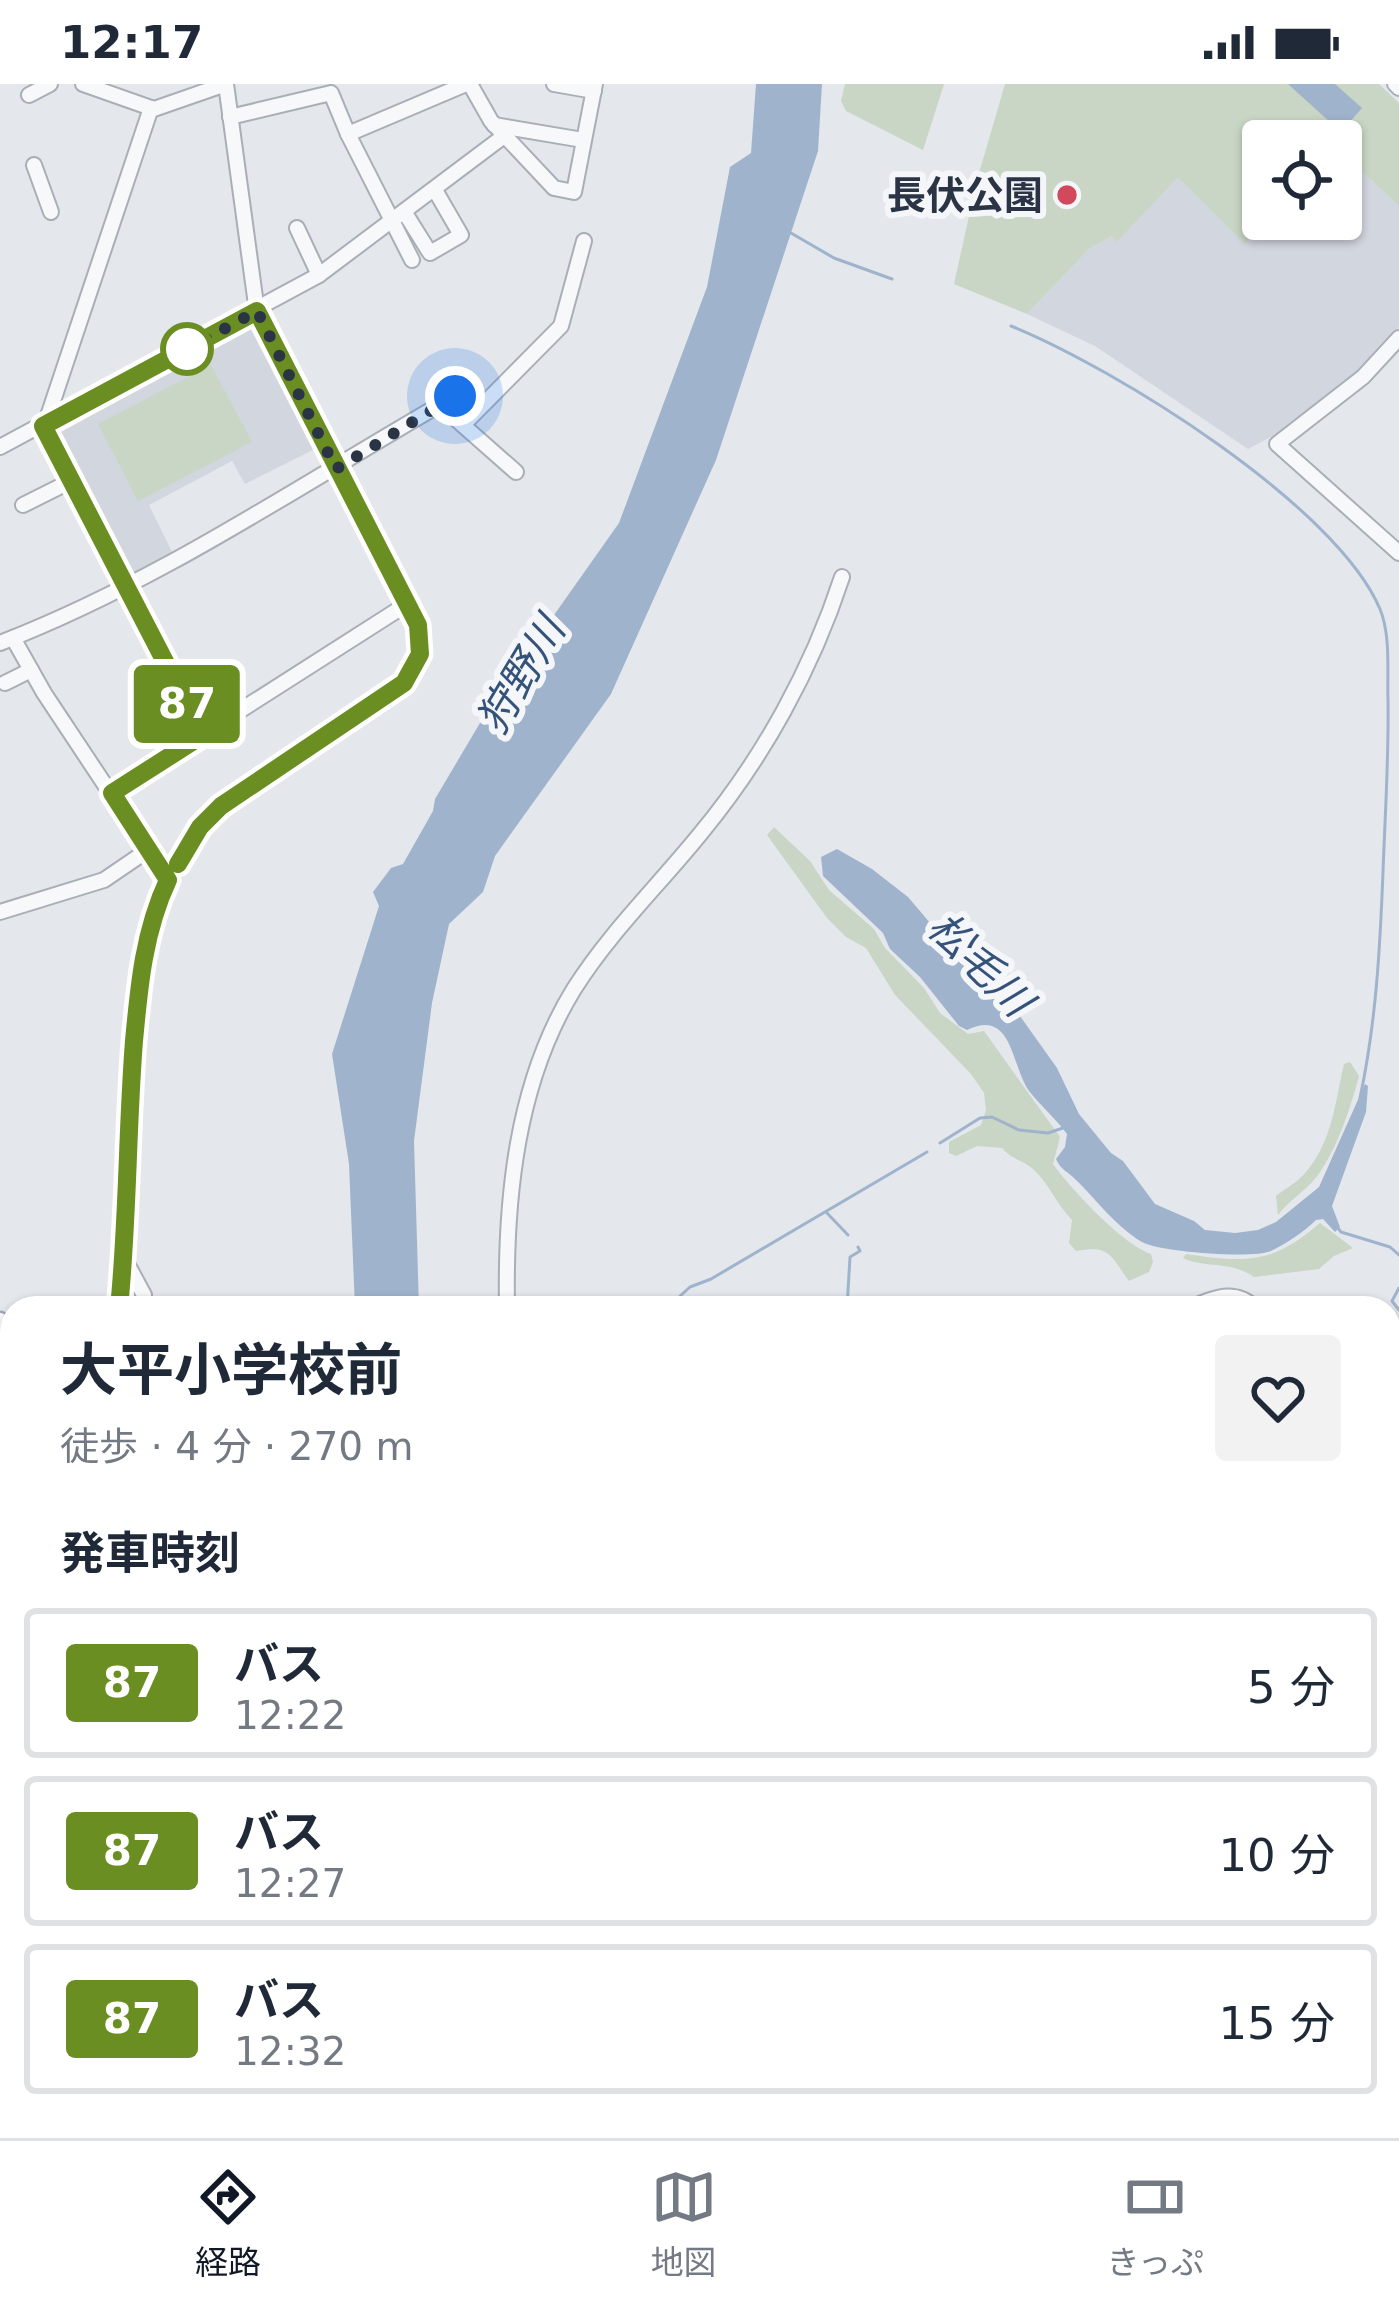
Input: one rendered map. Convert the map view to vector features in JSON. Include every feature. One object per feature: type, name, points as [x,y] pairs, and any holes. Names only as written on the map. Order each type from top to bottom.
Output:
[{"type":"street","points":[[29,95],[50,84]]},
{"type":"street","points":[[83,84],[155,108],[226,84],[257,311],[407,604],[422,644],[404,683],[221,806],[200,827],[168,880],[140,978],[125,1148],[120,1296]]},
{"type":"street","points":[[170,84],[170,91],[155,108],[44,426],[203,735]]},
{"type":"street","points":[[348,134],[468,84],[499,130],[554,188],[574,192],[594,88],[554,84]]},
{"type":"street","points":[[230,117],[331,92],[412,260]]},
{"type":"street","points":[[0,447],[319,275],[434,190],[499,130],[583,140]]},
{"type":"street","points":[[34,165],[51,212]]},
{"type":"street","points":[[405,213],[430,253],[461,235],[434,190]]},
{"type":"street","points":[[297,228],[319,275]]},
{"type":"street","points":[[464,425],[560,326],[584,241]]},
{"type":"street","points":[[1399,338],[1330,405],[1280,442],[1280,449],[1399,553]]},
{"type":"street","points":[[168,880],[31,670],[6,641],[124,586],[336,469],[455,396]]},
{"type":"street","points":[[440,405],[516,472]]},
{"type":"street","points":[[23,505],[71,481]]},
{"type":"street","points":[[507,1296],[508,1217],[520,1132],[549,1043],[572,992],[739,785],[803,676],[842,577]]},
{"type":"street","points":[[112,793],[407,604]]},
{"type":"street","points":[[5,683],[31,670]]},
{"type":"street","points":[[0,911],[104,880],[148,850]]},
{"type":"street","points":[[124,1258],[144,1295]]},
{"type":"shaded area","points":[[1242,150],[1242,240],[1362,240],[1362,172],[1399,206],[1399,327],[1336,393],[1248,449],[1095,346],[1027,314],[1090,248],[1112,236],[1118,241],[1178,176]]},
{"type":"shaded area","points":[[259,321],[321,446],[245,484],[232,461],[149,505],[173,554],[125,580],[49,433]]},
{"type":"green space","points":[[845,84],[944,84],[923,150],[846,111],[841,101]]},
{"type":"green space","name":"長伏公園","points":[[1005,84],[1379,84],[1399,103],[1399,206],[1362,172],[1362,120],[1242,120],[1242,240],[1249,240],[1245,244],[1178,177],[1117,242],[1112,236],[1090,248],[1027,314],[954,284]]},
{"type":"green space","points":[[211,365],[252,442],[138,501],[98,424]]},
{"type":"green space","points":[[774,827],[810,861],[829,890],[874,929],[940,1013],[968,1034],[984,1031],[1060,1137],[1053,1164],[1112,1228],[1151,1254],[1149,1272],[1129,1281],[1103,1251],[1076,1251],[1069,1243],[1072,1220],[1045,1182],[1002,1148],[977,1146],[956,1156],[949,1153],[949,1142],[981,1125],[984,1093],[895,995],[866,948],[827,918],[767,835]]},
{"type":"green space","points":[[1350,1062],[1359,1076],[1337,1140],[1318,1175],[1278,1215],[1276,1196],[1303,1176],[1322,1147],[1344,1064]]},
{"type":"green space","points":[[1320,1223],[1353,1248],[1319,1269],[1254,1277],[1236,1268],[1183,1258],[1186,1254],[1258,1257],[1288,1246]]},
{"type":"water","name":"狩野川","points":[[756,84],[822,84],[818,151],[716,460],[611,694],[495,856],[483,892],[449,924],[432,1003],[414,1141],[419,1296],[354,1296],[349,1164],[332,1054],[379,906],[373,892],[391,868],[403,864],[435,799],[506,679],[541,654],[542,632],[619,523],[707,287],[730,167],[751,153]]},
{"type":"water","points":[[1288,84],[1335,84],[1362,108],[1352,120],[1328,120]]},
{"type":"water","points":[[837,849],[872,869],[908,897],[931,924],[952,937],[979,976],[1010,1002],[1057,1068],[1079,1114],[1155,1204],[1205,1230],[1258,1230],[1276,1222],[1319,1187],[1365,1084],[1368,1086],[1366,1112],[1332,1206],[1340,1227],[1335,1232],[1323,1219],[1316,1220],[1271,1251],[1246,1254],[1167,1249],[1132,1236],[1058,1163],[1067,1134],[1029,1091],[1002,1033],[982,1025],[967,1030],[959,1026],[920,977],[890,949],[883,933],[823,876],[821,857]]},
{"type":"waterway","points":[[791,233],[834,258],[892,279]]},
{"type":"waterway","points":[[1011,326],[1106,373],[1218,444],[1318,527],[1356,569],[1380,609],[1388,654],[1387,786],[1376,986],[1360,1098]]},
{"type":"waterway","points":[[940,1143],[980,1118],[992,1117],[1019,1130],[1048,1133],[1066,1127]]},
{"type":"waterway","points":[[680,1296],[927,1152]]},
{"type":"waterway","points":[[827,1213],[848,1235]]},
{"type":"waterway","points":[[1337,1227],[1399,1255]]},
{"type":"waterway","points":[[848,1296],[850,1257],[860,1251],[858,1247]]},
{"type":"waterway","points":[[1395,1296],[1399,1288]]},
{"type":"bus line","name":"87","points":[[120,1296],[125,1148],[140,978],[168,880],[112,793],[203,735],[43,426],[257,311],[418,625],[422,644],[404,683],[221,806],[200,827],[178,864]]},
{"type":"place","name":"長伏公園","points":[[1067,195]]},
{"type":"route","points":[[187,349],[257,311],[336,469],[455,396]]},
{"type":"water label","name":"松毛川","points":[[980,964]]}]
